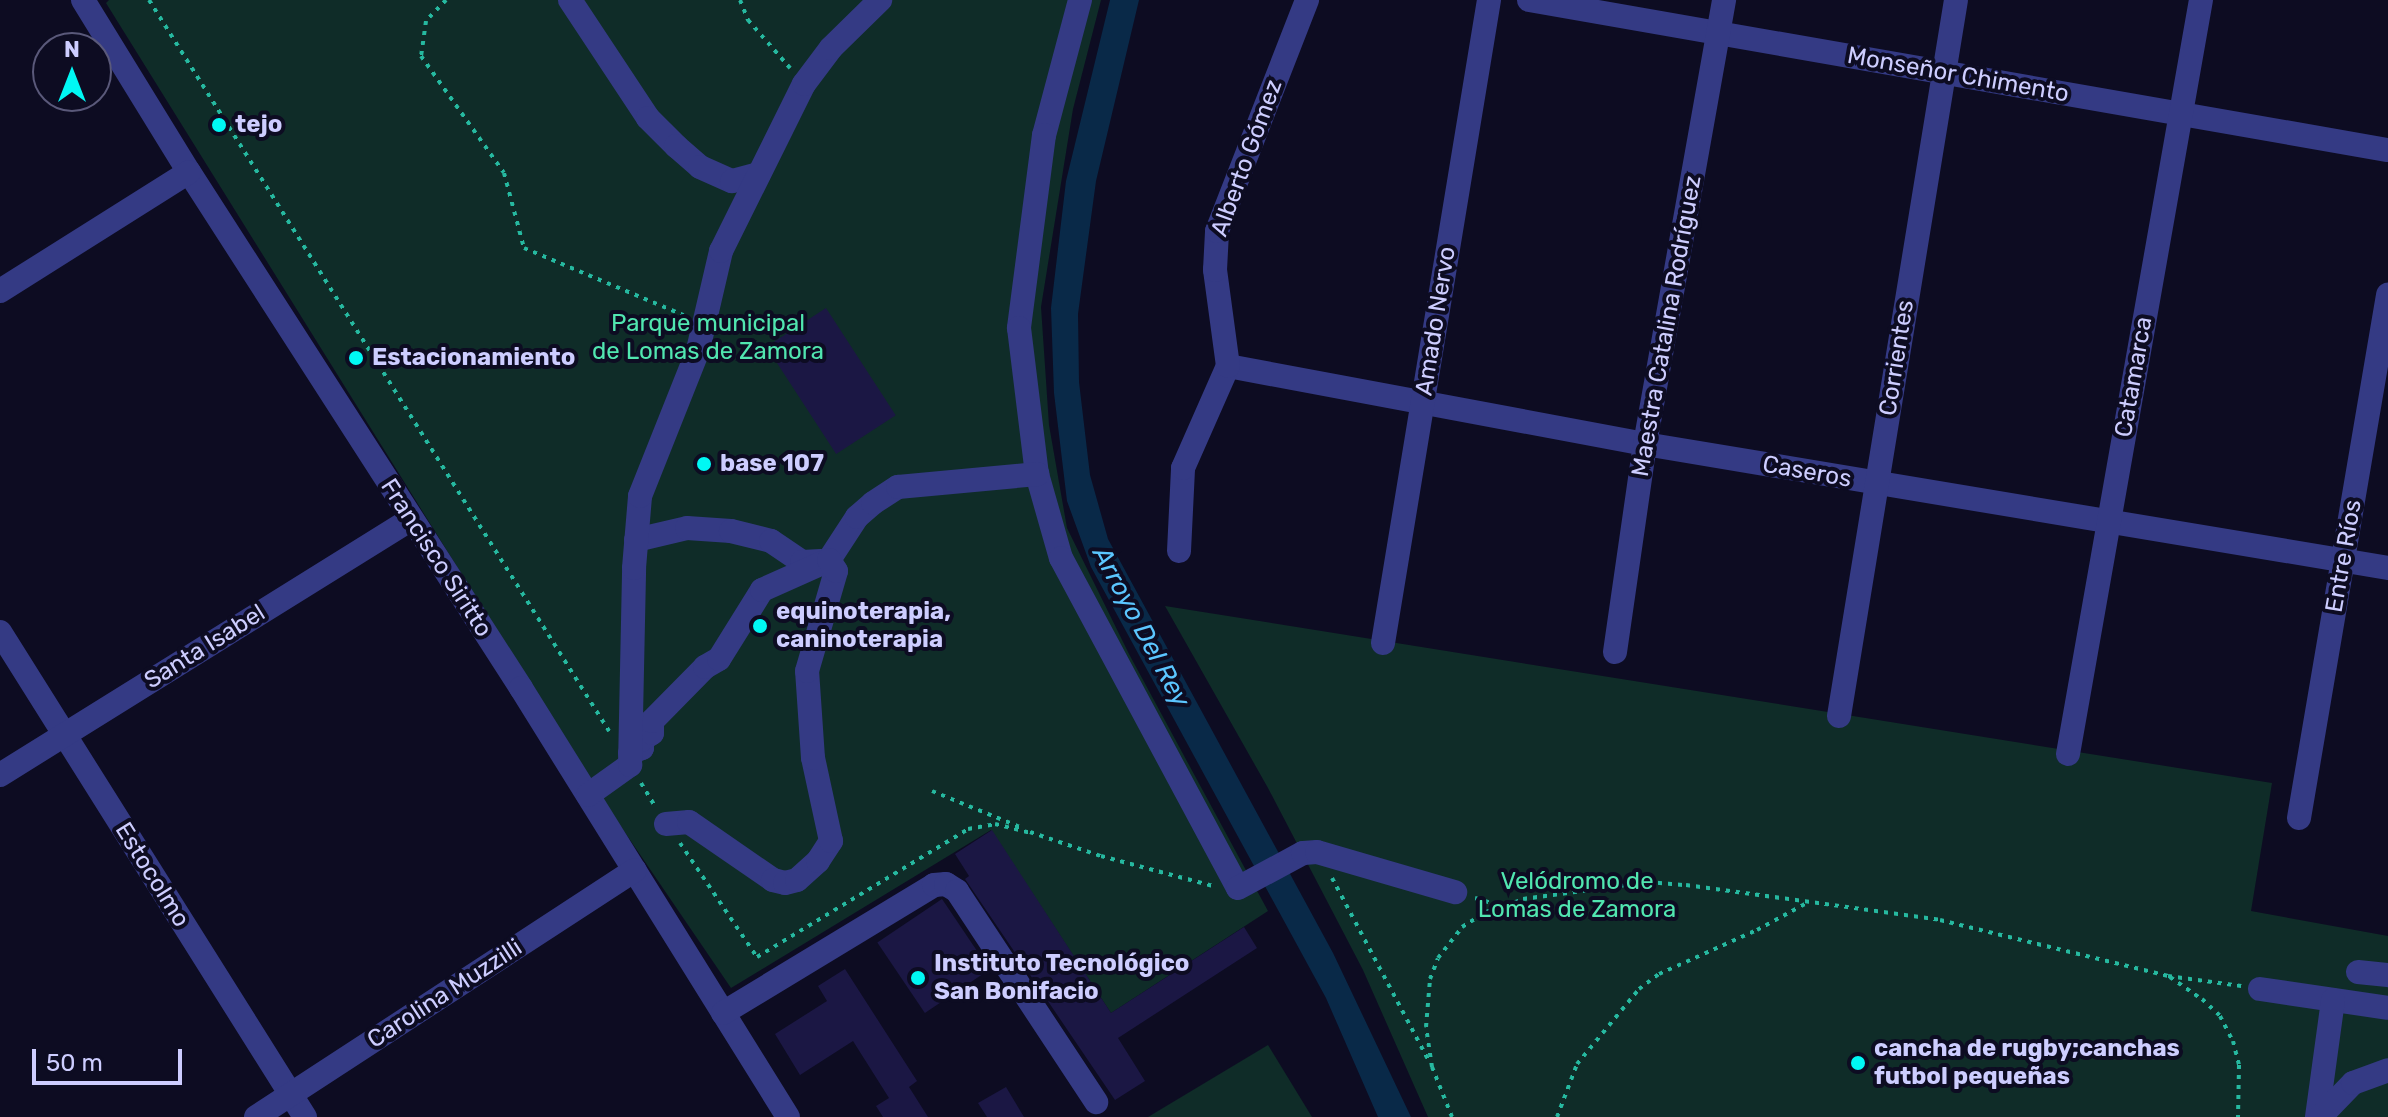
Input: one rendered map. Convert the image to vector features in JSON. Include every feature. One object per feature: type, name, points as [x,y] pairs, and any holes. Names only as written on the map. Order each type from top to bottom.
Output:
[{"type":"street","name":"Francisco Siritto","points":[[83,0],[189,172],[588,795],[788,1117]]},
{"type":"street","points":[[570,0],[648,118],[676,146],[700,167],[732,181],[759,174]]},
{"type":"street","points":[[630,759],[640,496],[698,350],[721,251],[804,84],[831,48],[880,0]]},
{"type":"street","points":[[1080,0],[1044,135],[1020,310],[1021,345],[1037,474],[1067,571],[1242,886],[1310,853],[1455,892]]},
{"type":"street","name":"Alberto Gómez","points":[[1228,366],[1215,270],[1217,231],[1307,0]]},
{"type":"street","name":"Amado Nervo","points":[[1383,643],[1489,0]]},
{"type":"street","name":"Monseñor Chimento","points":[[1529,0],[2388,150]]},
{"type":"street","name":"Maestra Catalina Rodríguez","points":[[1615,652],[1645,444],[1724,0]]},
{"type":"street","name":"Corrientes","points":[[1839,716],[1956,0]]},
{"type":"street","name":"Catamarca","points":[[2068,754],[2201,0]]},
{"type":"street","points":[[0,291],[189,172]]},
{"type":"street","name":"Entre Ríos","points":[[2299,818],[2388,295]]},
{"type":"street","points":[[1179,551],[1183,468],[1228,366]]},
{"type":"street","name":"Caseros","points":[[1228,366],[1645,444],[2109,524],[2388,568]]},
{"type":"street","points":[[588,795],[642,748],[641,740],[652,733],[652,721],[705,667],[719,659],[762,590],[829,560],[857,517],[898,487],[1037,474]]},
{"type":"street","name":"Santa Isabel","points":[[0,775],[411,519]]},
{"type":"street","points":[[636,540],[687,528],[731,531],[771,541],[802,562],[829,560]]},
{"type":"street","points":[[666,824],[689,822],[773,880],[785,883],[797,880],[818,861],[831,841],[813,758],[807,671],[836,571],[829,560]]},
{"type":"street","name":"Estocolmo","points":[[0,632],[305,1117]]},
{"type":"street","name":"Carolina Muzzilli","points":[[256,1117],[635,870]]},
{"type":"street","points":[[723,1013],[934,885],[946,884],[957,891],[1096,1102]]},
{"type":"street","points":[[2358,972],[2388,975]]},
{"type":"street","points":[[2260,989],[2388,1008]]},
{"type":"street","points":[[2318,1117],[2333,1000]]},
{"type":"street","points":[[2318,1117],[2353,1083],[2388,1070]]},
{"type":"path","points":[[149,0],[630,759],[666,824],[757,957],[968,829],[995,824],[1206,885],[1242,886]]},
{"type":"path","points":[[446,0],[426,21],[421,56],[504,173],[524,248],[704,326]]},
{"type":"path","points":[[740,0],[748,20],[804,84]]},
{"type":"path","points":[[932,791],[999,816],[1032,833]]},
{"type":"path","points":[[1310,853],[1365,935],[1432,1067],[1452,1117]]},
{"type":"path","points":[[1432,1067],[1426,1010],[1430,979],[1438,958],[1462,927],[1523,899],[1648,882],[1940,920],[2168,976],[2260,989]]},
{"type":"path","points":[[1455,892],[1503,906]]},
{"type":"path","points":[[1557,1117],[1577,1064],[1639,989],[1659,974],[1757,930],[1805,904]]},
{"type":"path","points":[[2168,976],[2202,999],[2220,1016],[2233,1041],[2239,1065],[2238,1117]]},
{"type":"green space","name":"Parque municipal de Lomas de Zamora","points":[[109,0],[1101,0],[1073,109],[1041,307],[1049,425],[1067,528],[1129,654],[1268,911],[1111,1013],[991,830],[731,988],[596,790],[106,3]]},
{"type":"green space","name":"Velódromo de Lomas de Zamora","points":[[1165,606],[2272,783],[2251,911],[2388,936],[2388,1117],[1428,1117],[1363,970],[1268,788]]},
{"type":"green space","points":[[1268,1045],[1312,1117],[1148,1117]]},
{"type":"water","name":"Arroyo Del Rey","points":[[1110,0],[1139,0],[1096,181],[1078,314],[1079,382],[1090,475],[1108,539],[1333,953],[1411,1117],[1378,1117],[1326,998],[1091,567],[1067,501],[1054,393],[1051,308],[1066,181]]},
{"type":"building","points":[[826,308],[896,415],[836,454],[766,347]]},
{"type":"building","points":[[992,830],[1111,1013],[1244,927],[1257,948],[1118,1038],[1145,1081],[1115,1100],[965,879],[969,876],[955,854]]},
{"type":"building","points":[[942,899],[990,969],[925,1013],[877,943]]},
{"type":"building","points":[[845,969],[917,1081],[909,1087],[928,1117],[883,1117],[876,1106],[889,1098],[853,1041],[800,1075],[775,1034],[827,1001],[818,986]]},
{"type":"building","points":[[1006,1087],[1024,1117],[987,1117],[978,1103]]},
{"type":"place","name":"tejo","points":[[219,125]]},
{"type":"place","name":"Estacionamiento","points":[[356,358]]},
{"type":"place","name":"base 107","points":[[704,464]]},
{"type":"place","name":"equinoterapia, caninoterapia","points":[[760,626]]},
{"type":"place","name":"Instituto Tecnológico San Bonifacio","points":[[918,978]]},
{"type":"place","name":"cancha de rugby;canchas futbol pequeñas","points":[[1858,1063]]}]
